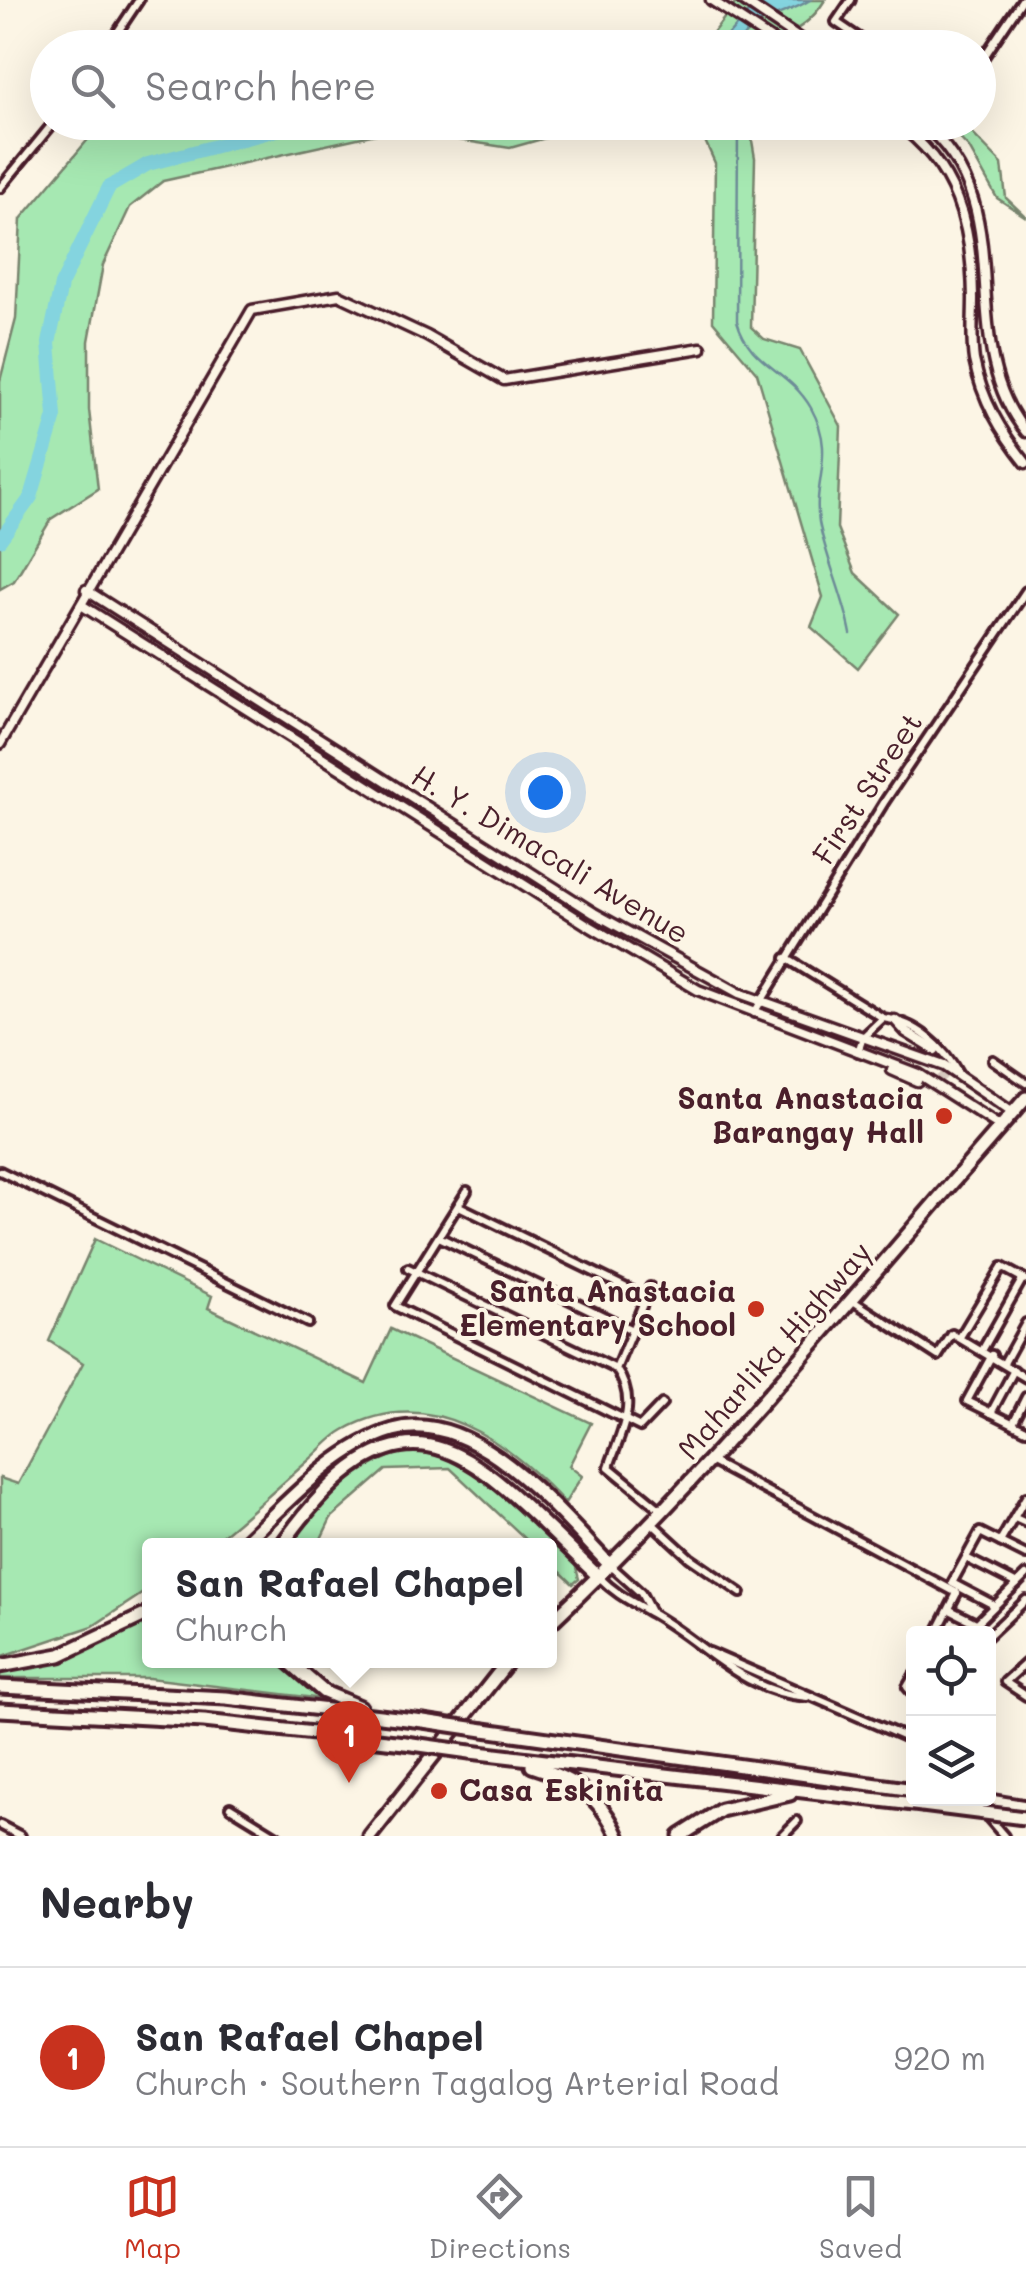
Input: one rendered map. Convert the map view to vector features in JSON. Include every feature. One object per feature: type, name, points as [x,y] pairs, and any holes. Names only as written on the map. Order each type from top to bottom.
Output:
[{"type":"highway","name":"Maharlika Highway","points":[[557,1617],[654,1525],[712,1462],[1002,1127],[1019,1116],[1026,1098]]},
{"type":"highway","points":[[249,1538],[344,1456],[394,1430],[422,1429],[458,1436],[489,1450],[524,1478],[611,1566]]},
{"type":"highway","points":[[287,1538],[318,1500],[374,1454],[427,1444],[451,1448],[480,1465],[600,1577]]},
{"type":"highway","points":[[0,1666],[60,1654],[142,1617]]},
{"type":"highway","points":[[294,1668],[324,1692],[393,1717]]},
{"type":"highway","points":[[370,1836],[503,1668]]},
{"type":"highway","points":[[0,1687],[226,1698],[393,1717],[906,1788]]},
{"type":"highway","points":[[0,1710],[204,1721],[665,1778],[1026,1814]]},
{"type":"highway","points":[[499,1755],[578,1784],[605,1812],[618,1836]]},
{"type":"highway","points":[[680,1836],[721,1810],[806,1791]]},
{"type":"highway","points":[[996,1802],[1011,1804],[1026,1814]]},
{"type":"street","points":[[119,30],[139,0]]},
{"type":"street","points":[[711,0],[757,30]]},
{"type":"street","points":[[742,0],[787,30]]},
{"type":"street","points":[[848,30],[836,22],[851,0]]},
{"type":"street","points":[[996,39],[1022,0]]},
{"type":"street","points":[[0,188],[39,140]]},
{"type":"street","points":[[918,140],[944,170],[968,222],[978,374],[1002,432],[1026,463]]},
{"type":"street","points":[[938,140],[957,160],[982,216],[992,361],[1009,404],[1026,432]]},
{"type":"street","points":[[944,170],[957,160]]},
{"type":"street","points":[[0,744],[252,310],[338,295],[428,336],[504,380],[701,348]]},
{"type":"street","name":"H. Y. Dimacali Avenue","points":[[86,590],[594,913],[758,1001],[944,1066],[1019,1116]]},
{"type":"street","name":"First Street","points":[[754,1013],[758,1001],[1026,592]]},
{"type":"street","name":"H. Y. Dimacali Avenue","points":[[83,606],[586,924],[698,990],[918,1074],[1002,1127]]},
{"type":"street","points":[[586,924],[594,913]]},
{"type":"street","points":[[786,958],[883,1018],[896,1020],[944,1047],[960,1076]]},
{"type":"street","points":[[858,1054],[862,1037],[883,1018]]},
{"type":"street","points":[[896,1020],[906,1032],[935,1050]]},
{"type":"street","points":[[876,1060],[917,1081]]},
{"type":"street","points":[[992,1060],[1026,1083]]},
{"type":"street","points":[[970,1104],[982,1089]]},
{"type":"street","points":[[0,1170],[308,1322]]},
{"type":"street","points":[[466,1191],[460,1206],[412,1271],[395,1306],[629,1418],[640,1427],[662,1404]]},
{"type":"street","points":[[460,1206],[645,1297]]},
{"type":"street","points":[[439,1237],[630,1329]]},
{"type":"street","points":[[960,1337],[1002,1267],[1024,1279],[983,1349]]},
{"type":"street","points":[[412,1271],[616,1369],[623,1378],[629,1418],[609,1467],[664,1512]]},
{"type":"street","points":[[616,1369],[650,1287]]},
{"type":"street","points":[[852,1301],[938,1356],[952,1334],[1026,1378]]},
{"type":"street","points":[[1004,1363],[1026,1323]]},
{"type":"street","points":[[992,1355],[967,1401],[1026,1430]]},
{"type":"street","points":[[991,1413],[1014,1370]]},
{"type":"street","points":[[1013,1423],[1026,1398]]},
{"type":"street","points":[[712,1462],[994,1605]]},
{"type":"street","points":[[1000,1542],[1026,1498]]},
{"type":"street","points":[[1015,1518],[1026,1524]]},
{"type":"street","points":[[654,1525],[741,1593]]},
{"type":"street","points":[[959,1590],[952,1583],[980,1532],[1026,1555]]},
{"type":"street","points":[[966,1558],[1017,1584]]},
{"type":"street","points":[[611,1566],[634,1586],[652,1613]]},
{"type":"street","points":[[950,1610],[976,1624],[1026,1575]]},
{"type":"street","points":[[600,1577],[624,1601],[652,1613],[747,1681],[785,1695],[807,1697]]},
{"type":"street","points":[[624,1601],[634,1586]]},
{"type":"street","points":[[941,1626],[959,1590]]},
{"type":"street","points":[[996,1628],[1026,1600]]},
{"type":"street","points":[[704,1650],[906,1738]]},
{"type":"street","points":[[1026,1663],[1004,1682],[1026,1696]]},
{"type":"street","points":[[979,1806],[1004,1836]]},
{"type":"street","points":[[230,1807],[277,1836]]},
{"type":"street","points":[[782,1836],[796,1822]]},
{"type":"street","points":[[0,1825],[21,1836]]},
{"type":"green space","points":[[738,0],[825,0],[795,30],[715,30]]},
{"type":"green space","points":[[88,140],[349,140],[163,181],[130,207],[103,265],[89,341],[89,410],[98,489],[51,519],[14,581],[0,589],[0,381],[16,319],[21,219]]},
{"type":"green space","points":[[458,140],[538,140],[510,148]]},
{"type":"green space","points":[[705,140],[752,140],[755,158],[751,327],[764,339],[800,350],[841,426],[837,528],[855,573],[899,614],[858,668],[811,627],[823,597],[757,373],[713,321],[715,163]]},
{"type":"green space","points":[[961,140],[979,140],[1002,164],[1006,198],[1026,217],[997,198]]},
{"type":"green space","points":[[95,1239],[212,1296],[208,1308],[366,1383],[391,1329],[591,1423],[569,1466],[582,1476],[565,1503],[519,1459],[465,1426],[437,1416],[407,1413],[376,1417],[335,1436],[219,1538],[142,1538],[142,1594],[93,1626],[0,1657],[0,1478],[18,1484],[83,1363],[49,1341]]},
{"type":"green space","points":[[406,1451],[455,1462],[498,1489],[551,1538],[525,1538],[450,1468],[386,1470],[331,1518],[321,1538],[290,1538],[337,1489],[388,1457]]},
{"type":"green space","points":[[557,1544],[574,1560],[579,1579],[573,1584],[557,1569]]},
{"type":"green space","points":[[142,1622],[142,1668],[289,1668],[331,1700],[149,1678],[0,1678],[0,1673],[88,1648]]},
{"type":"water","points":[[759,0],[810,0],[750,30],[733,30]]},
{"type":"waterway","points":[[0,540],[31,497],[55,416],[49,343],[61,285],[109,187],[148,164],[239,140]]},
{"type":"waterway","points":[[738,140],[737,321],[751,348],[802,395],[819,425],[823,454],[819,522],[851,634]]},
{"type":"tunnel","points":[[917,1081],[931,1085],[943,1076],[945,1061],[935,1050]]},
{"type":"place","name":"Santa Anastacia Barangay Hall","points":[[944,1116]]},
{"type":"place","name":"Santa Anastacia Elementary School","points":[[756,1309]]},
{"type":"place","name":"San Rafael Chapel","points":[[349,1783]]},
{"type":"place","name":"Casa Eskinita","points":[[439,1791]]}]
